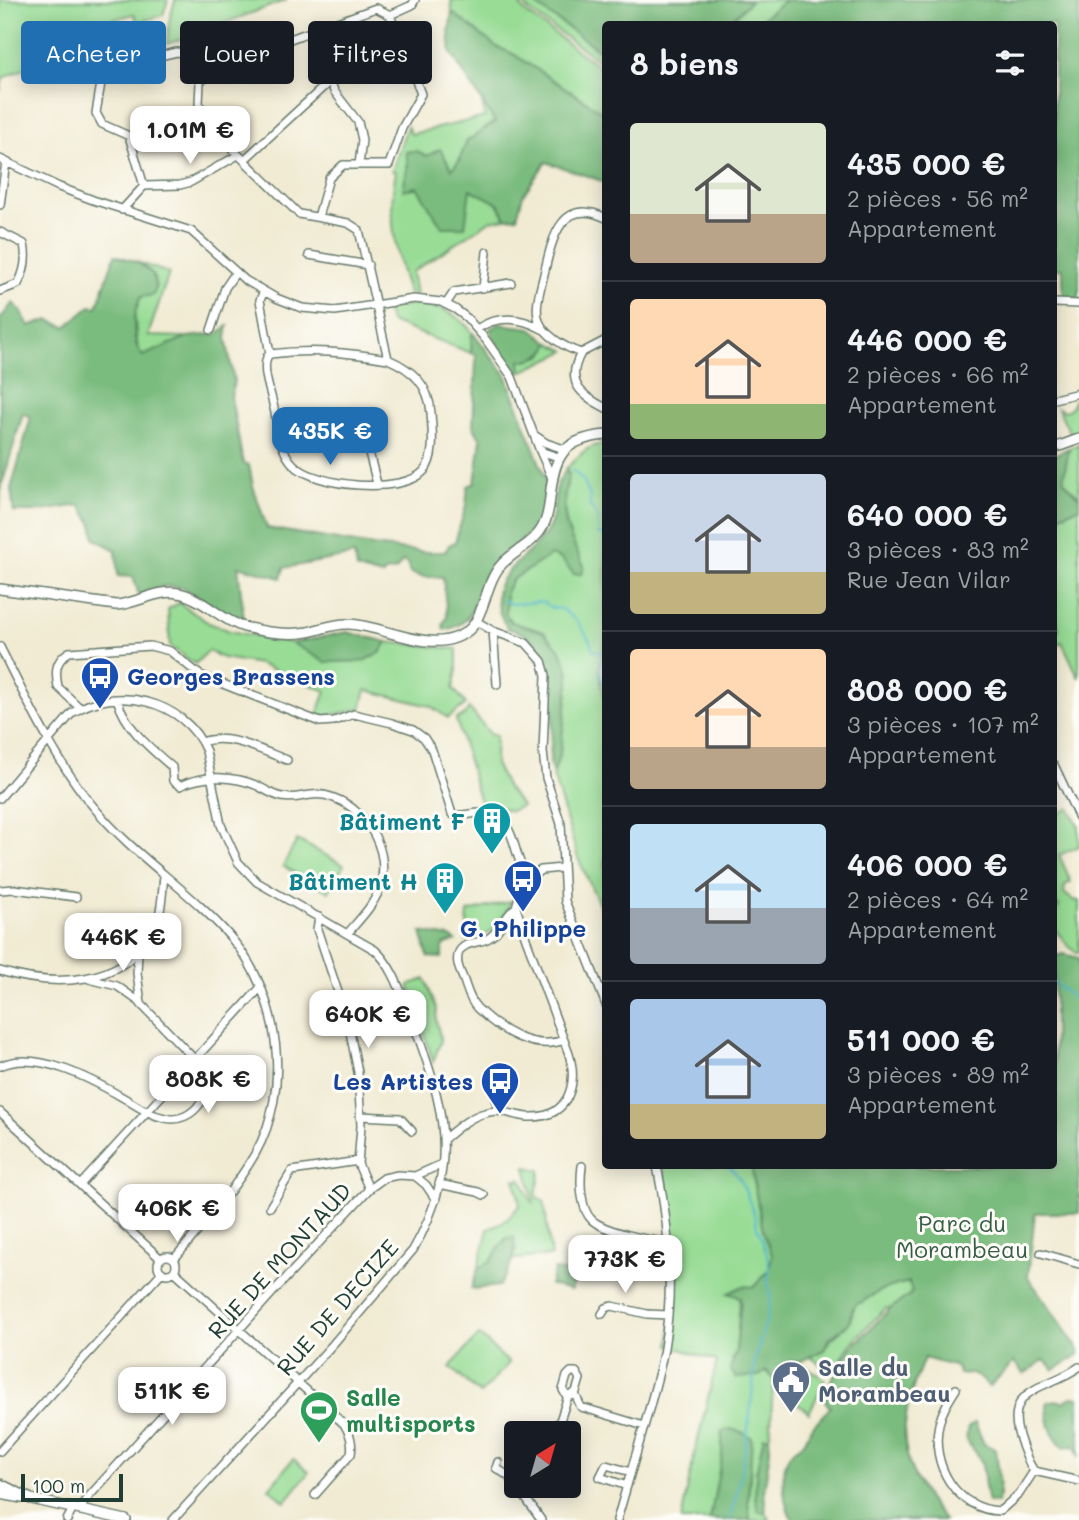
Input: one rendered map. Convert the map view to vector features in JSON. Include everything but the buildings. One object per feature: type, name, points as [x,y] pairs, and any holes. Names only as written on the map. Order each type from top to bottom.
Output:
[{"type":"main road","points":[[0,589],[116,605],[175,592],[187,595],[222,618],[242,626],[291,635],[348,624],[436,642],[449,640],[465,634],[476,621],[500,566],[534,539],[545,523],[552,478],[561,453],[584,438],[602,436]]},
{"type":"main road","points":[[1057,448],[1079,439]]},
{"type":"main road","points":[[0,1484],[31,1499]]},
{"type":"main road","points":[[0,1496],[31,1499],[126,1520]]},
{"type":"street","points":[[390,15],[412,5],[415,0]]},
{"type":"street","points":[[318,217],[329,178],[343,165],[388,165],[402,128],[421,94],[390,15],[376,8],[340,21]]},
{"type":"street","points":[[101,84],[96,113],[102,124],[129,136],[144,186]]},
{"type":"street","points":[[200,84],[199,104],[211,128],[299,214],[348,223],[359,230],[388,359]]},
{"type":"street","points":[[122,210],[144,186],[191,182],[241,158],[327,84]]},
{"type":"street","points":[[331,84],[358,121],[362,140],[359,165]]},
{"type":"street","points":[[0,205],[3,160],[59,187],[191,231],[236,272],[264,291],[302,308],[324,311],[414,299],[446,304],[467,318],[477,329],[512,377],[552,478]]},
{"type":"street","points":[[544,331],[537,310],[556,230],[567,218],[581,212],[602,216]]},
{"type":"street","points":[[0,232],[24,244],[26,252],[24,273],[18,284],[0,291]]},
{"type":"street","points":[[483,288],[487,252]]},
{"type":"street","points":[[309,255],[368,265]]},
{"type":"street","points":[[211,330],[225,288],[236,272]]},
{"type":"street","points":[[446,304],[454,292],[511,283]]},
{"type":"street","points":[[264,291],[260,300],[270,354],[265,361],[266,372],[285,454],[292,464],[300,471],[327,481],[377,484],[409,480],[424,472],[430,458],[430,400],[428,392],[415,374],[388,359],[349,352],[314,350],[270,354]]},
{"type":"street","points":[[1057,303],[1079,304]]},
{"type":"street","points":[[477,329],[489,321],[508,318],[522,320],[581,354]]},
{"type":"street","points":[[602,342],[581,354],[575,364],[574,375],[578,388],[590,400],[602,406]]},
{"type":"street","points":[[1057,398],[1079,393]]},
{"type":"street","points":[[533,435],[561,453]]},
{"type":"street","points":[[365,437],[377,484]]},
{"type":"street","points":[[540,452],[546,443]]},
{"type":"street","points":[[540,452],[561,453]]},
{"type":"street","points":[[476,621],[493,631],[526,643],[542,660],[546,675],[546,778],[561,824],[565,901],[602,995]]},
{"type":"street","points":[[493,631],[497,684]]},
{"type":"street","points":[[80,708],[58,687],[57,663],[62,656],[69,652],[150,646],[170,651],[201,675],[320,722],[354,715],[413,730],[424,738],[432,750],[452,814],[458,816],[479,811],[496,816],[504,822],[525,873],[531,879]]},
{"type":"street","points":[[0,647],[83,795],[120,835],[233,940],[261,987],[274,1030],[274,1095],[267,1128],[242,1174],[174,1259]]},
{"type":"street","points":[[0,798],[72,713],[85,705],[117,699],[132,698],[157,704],[181,718],[202,742],[211,739],[232,741],[286,760]]},
{"type":"street","points":[[117,699],[121,712],[131,727],[146,745],[172,767],[173,781],[180,786],[191,780],[238,780],[257,786],[272,795],[288,798],[317,793],[334,797],[351,807],[373,831],[383,873],[379,891],[370,907],[348,933]]},
{"type":"street","name":"RUE DE DECIZE","points":[[173,1520],[400,1268],[423,1233],[436,1200],[444,1139],[440,1105],[427,1062],[389,966],[375,950],[257,882],[238,862],[221,825],[202,742]]},
{"type":"street","points":[[1057,771],[1079,818]]},
{"type":"street","points":[[562,868],[541,870],[531,879],[516,907],[490,937],[471,943],[459,951],[457,957],[469,995],[477,1008],[522,1040],[540,1043],[564,1040]]},
{"type":"street","points":[[88,979],[112,970],[138,953],[152,933],[159,915],[164,875]]},
{"type":"street","points":[[0,890],[14,889],[76,897]]},
{"type":"street","points":[[444,1139],[485,1112],[497,1111],[532,1118],[549,1113],[568,1097],[574,1084],[574,1071],[564,1040],[516,907]]},
{"type":"street","points":[[319,917],[317,929],[348,1021],[358,1072],[358,1161],[369,1189]]},
{"type":"street","points":[[138,953],[137,973],[141,1004]]},
{"type":"street","points":[[0,971],[48,981],[88,979],[117,986],[141,1004],[195,1060],[207,1076],[208,1087],[203,1100],[194,1111],[178,1120],[168,1119],[146,1112],[104,1087],[57,1067],[24,1060],[0,1066]]},
{"type":"street","points":[[80,1185],[261,987]]},
{"type":"street","points":[[496,1094],[497,1111]]},
{"type":"street","points":[[0,1112],[161,1259]]},
{"type":"street","points":[[360,1116],[400,1118],[412,1131]]},
{"type":"street","points":[[270,1207],[292,1171],[358,1161]]},
{"type":"street","name":"RUE DE MONTAUD","points":[[67,1520],[369,1189],[384,1178],[398,1174],[415,1176],[442,1164]]},
{"type":"street","points":[[582,1166],[582,1194],[592,1219],[630,1235],[654,1242],[667,1242]]},
{"type":"street","points":[[617,1520],[664,1351],[670,1290],[662,1191],[658,1169]]},
{"type":"street","points":[[415,1176],[426,1185],[436,1200]]},
{"type":"street","points":[[439,1184],[484,1195]]},
{"type":"street","points":[[1041,1253],[1079,1264]]},
{"type":"street","points":[[168,1256],[174,1259],[174,1271],[167,1274],[162,1272],[158,1266],[161,1259],[168,1256]]},
{"type":"street","points":[[174,1271],[344,1424],[350,1435],[351,1454],[315,1495]]},
{"type":"street","points":[[0,1451],[162,1272]]},
{"type":"street","points":[[602,1314],[606,1308],[612,1306],[647,1314],[668,1315]]},
{"type":"street","points":[[1079,1367],[1059,1380],[1024,1395],[1016,1409],[1015,1418],[1027,1460],[1034,1471],[1079,1480]]},
{"type":"street","points":[[956,1389],[939,1423],[938,1450],[944,1471],[955,1490],[963,1498],[983,1509],[1000,1511],[1013,1501],[1034,1471]]},
{"type":"street","points":[[561,1421],[572,1395],[581,1407],[644,1426]]},
{"type":"street","points":[[498,1462],[496,1468],[504,1473]]},
{"type":"street","points":[[627,1486],[600,1477],[606,1465],[631,1472]]},
{"type":"street","points":[[525,1498],[541,1520]]},
{"type":"street","points":[[1000,1511],[1001,1520]]},
{"type":"green space","points":[[0,0],[168,0],[163,15],[142,21],[138,21],[134,14],[107,21],[21,21],[21,70],[3,78],[0,91]]},
{"type":"green space","points":[[175,0],[287,0],[230,21],[180,21],[180,39],[167,44]]},
{"type":"green space","points":[[451,0],[518,1],[524,11],[602,69],[602,112],[513,54],[495,46],[452,12]]},
{"type":"green space","points":[[522,0],[529,0],[602,52],[602,63],[527,9]]},
{"type":"green space","points":[[529,0],[751,0],[731,21],[602,21],[602,52]]},
{"type":"green space","points":[[751,0],[786,0],[759,21],[734,21]]},
{"type":"green space","points":[[786,0],[1079,0],[1079,300],[1063,300],[1063,268],[1057,269],[1057,21],[759,21]]},
{"type":"green space","points":[[452,12],[495,46],[513,54],[602,112],[602,181],[546,162],[523,195],[517,217],[506,218],[499,204],[470,189],[465,227],[442,227],[417,187],[403,190],[408,164],[406,152],[417,151],[427,156],[440,149],[452,169],[459,161],[467,141],[495,122],[451,53],[449,32]]},
{"type":"green space","points":[[482,101],[495,122],[467,141],[452,170],[417,151],[407,152],[404,189],[453,188],[479,192],[498,204],[506,218],[490,221],[412,272],[416,294],[409,294],[396,249],[392,218],[396,172],[392,171],[407,126],[411,134],[485,117]]},
{"type":"green space","points":[[115,255],[137,262],[153,274],[156,288],[153,295],[141,297],[135,319],[136,343],[143,356],[187,337],[216,334],[228,326],[226,338],[234,381],[231,397],[243,463],[249,465],[267,528],[373,546],[445,552],[449,545],[455,542],[466,506],[468,486],[475,483],[481,440],[473,426],[476,355],[471,353],[472,332],[506,375],[546,485],[540,518],[529,534],[499,558],[487,573],[473,609],[463,622],[444,630],[443,624],[447,617],[443,577],[423,577],[410,573],[407,563],[403,561],[396,570],[385,572],[382,576],[357,569],[354,555],[284,568],[281,578],[238,566],[244,619],[226,614],[184,588],[165,586],[139,595],[133,577],[118,576],[116,550],[95,539],[92,523],[80,505],[34,512],[14,512],[11,489],[31,417],[23,413],[1,488],[0,510],[0,319],[13,303],[29,326],[49,320],[66,327],[91,306],[97,307]]},
{"type":"green space","points":[[137,262],[169,273],[148,336],[187,337],[143,356],[138,351],[134,310],[153,274]]},
{"type":"green space","points":[[419,304],[442,309],[461,320],[472,332],[471,353],[390,322],[386,307]]},
{"type":"green space","points":[[499,324],[531,328],[550,343],[538,356],[520,361],[521,372],[517,374],[490,329]]},
{"type":"green space","points":[[550,343],[566,351],[521,372],[519,361],[542,356]]},
{"type":"green space","points":[[1076,398],[1079,398],[1079,433],[1070,434],[1058,408],[1064,411],[1070,409]]},
{"type":"green space","points":[[602,444],[602,910],[578,858],[553,775],[560,752],[569,683],[525,627],[511,622],[506,615],[506,592],[512,580],[551,555],[561,559],[574,574],[584,566],[569,533],[564,512],[569,475],[566,469],[588,449]]},
{"type":"green space","points":[[1079,444],[1079,497],[1063,480],[1069,448]]},
{"type":"green space","points":[[1069,448],[1063,480],[1079,497],[1079,507],[1057,517],[1057,454]]},
{"type":"green space","points":[[566,469],[569,475],[564,512],[569,533],[584,566],[582,574],[574,574],[561,559],[551,555],[512,580],[506,592],[506,615],[511,622],[544,632],[561,651],[568,669],[569,683],[560,752],[553,775],[550,764],[552,684],[547,665],[540,648],[527,636],[508,629],[499,611],[497,597],[506,574],[547,531],[556,489]]},
{"type":"green space","points":[[1079,507],[1079,678],[1062,642],[1057,644],[1057,517]]},
{"type":"green space","points":[[179,603],[209,623],[230,631],[292,643],[326,662],[364,661],[380,653],[387,642],[457,649],[457,671],[453,688],[466,704],[448,718],[430,706],[366,690],[361,709],[317,716],[326,691],[259,664],[223,658],[208,651],[195,664],[170,646],[168,609]]},
{"type":"green space","points":[[347,632],[387,642],[380,653],[364,661],[332,662],[325,662],[292,643]]},
{"type":"green space","points":[[469,708],[491,735],[496,735],[495,764],[507,788],[522,806],[511,811],[480,802],[456,719],[465,715]]},
{"type":"green space","points":[[1069,808],[1079,827],[1079,846],[1059,855],[1071,882],[1065,885],[1064,893],[1079,901],[1079,953],[1068,946],[1057,933],[1057,814]]},
{"type":"green space","points":[[297,840],[344,865],[329,892],[283,866]]},
{"type":"green space","points":[[512,901],[495,928],[484,936],[466,941],[468,912]]},
{"type":"green space","points":[[421,932],[450,937],[456,941],[443,945],[442,958],[428,957]]},
{"type":"green space","name":"Parc du Morambeau","points":[[1064,954],[1079,958],[1079,1213],[1035,1213],[1028,1277],[1079,1350],[1079,1355],[1054,1370],[1044,1360],[1024,1374],[1014,1362],[989,1387],[975,1376],[959,1374],[957,1367],[924,1358],[908,1404],[905,1443],[916,1480],[944,1520],[793,1520],[784,1489],[784,1472],[788,1457],[806,1440],[811,1429],[830,1407],[824,1400],[837,1368],[851,1348],[912,1291],[909,1282],[884,1289],[857,1303],[848,1324],[829,1339],[824,1350],[799,1362],[793,1361],[781,1366],[775,1381],[767,1371],[758,1376],[736,1378],[730,1369],[736,1352],[741,1301],[740,1297],[728,1293],[743,1286],[754,1287],[768,1272],[772,1255],[763,1231],[752,1169],[1057,1169],[1057,955]]},
{"type":"green space","points":[[425,979],[437,1010],[436,1020],[441,1041],[433,1062],[409,985]]},
{"type":"green space","points":[[526,1167],[540,1170],[536,1197],[544,1201],[551,1256],[513,1259],[516,1248],[500,1246],[491,1261],[478,1269],[488,1229],[506,1220],[520,1205],[515,1179],[519,1181],[520,1178],[534,1203]]},
{"type":"green space","points":[[663,1169],[753,1169],[758,1206],[771,1248],[772,1262],[762,1280],[740,1297],[736,1352],[732,1359],[758,1376],[767,1371],[775,1381],[769,1437],[764,1437],[756,1472],[758,1480],[755,1498],[770,1520],[750,1520],[748,1502],[751,1466],[742,1432],[729,1429],[722,1432],[722,1455],[710,1520],[681,1520],[717,1361],[670,1346],[672,1256]]},
{"type":"green space","points":[[514,1237],[511,1263],[499,1286],[471,1289],[478,1269],[491,1261],[506,1238]]},
{"type":"green space","points":[[554,1270],[576,1273],[571,1290],[550,1285]]},
{"type":"green space","points":[[909,1282],[913,1291],[910,1295],[890,1309],[886,1308],[864,1329],[845,1353],[836,1371],[831,1372],[809,1356],[824,1350],[845,1328],[857,1303],[884,1289]]},
{"type":"green space","points":[[479,1335],[509,1363],[480,1394],[450,1367]]},
{"type":"green space","points":[[801,1363],[825,1380],[809,1413],[785,1393]]},
{"type":"green space","points":[[1071,1397],[1079,1398],[1079,1457],[1075,1447],[1065,1448],[1056,1439],[1050,1428],[1048,1415],[1047,1402],[1064,1402]]},
{"type":"green space","points":[[975,1423],[984,1444],[995,1449],[999,1484],[997,1503],[988,1502],[981,1462],[968,1443],[968,1427]]},
{"type":"green space","points":[[729,1429],[752,1438],[748,1502],[750,1520],[710,1520],[722,1455],[722,1431]]},
{"type":"green space","points":[[764,1437],[769,1437],[770,1450],[764,1492],[766,1512],[759,1512],[755,1485]]},
{"type":"green space","points":[[293,1459],[309,1472],[285,1502],[269,1488]]},
{"type":"waterway","points":[[572,470],[583,480],[590,496],[590,506],[598,517],[598,534],[602,536]]},
{"type":"waterway","points":[[503,600],[511,604],[542,602],[552,608],[562,609],[578,622],[593,650],[602,653]]},
{"type":"waterway","points":[[602,657],[602,679]]},
{"type":"waterway","points":[[1057,985],[1079,1003]]},
{"type":"waterway","points":[[729,1520],[744,1454],[754,1363],[770,1300],[768,1261],[762,1238],[745,1190],[732,1169]]},
{"type":"place","name":"Georges Brassens","points":[[100,710]]},
{"type":"place","name":"Bâtiment F","points":[[492,855]]},
{"type":"place","name":"G. Philippe","points":[[523,913]]},
{"type":"place","name":"Bâtiment H","points":[[445,915]]},
{"type":"place","name":"Les Artistes","points":[[500,1115]]},
{"type":"place","name":"Salle du Morambeau","points":[[791,1414]]},
{"type":"place","name":"Salle multisports","points":[[319,1444]]}]
